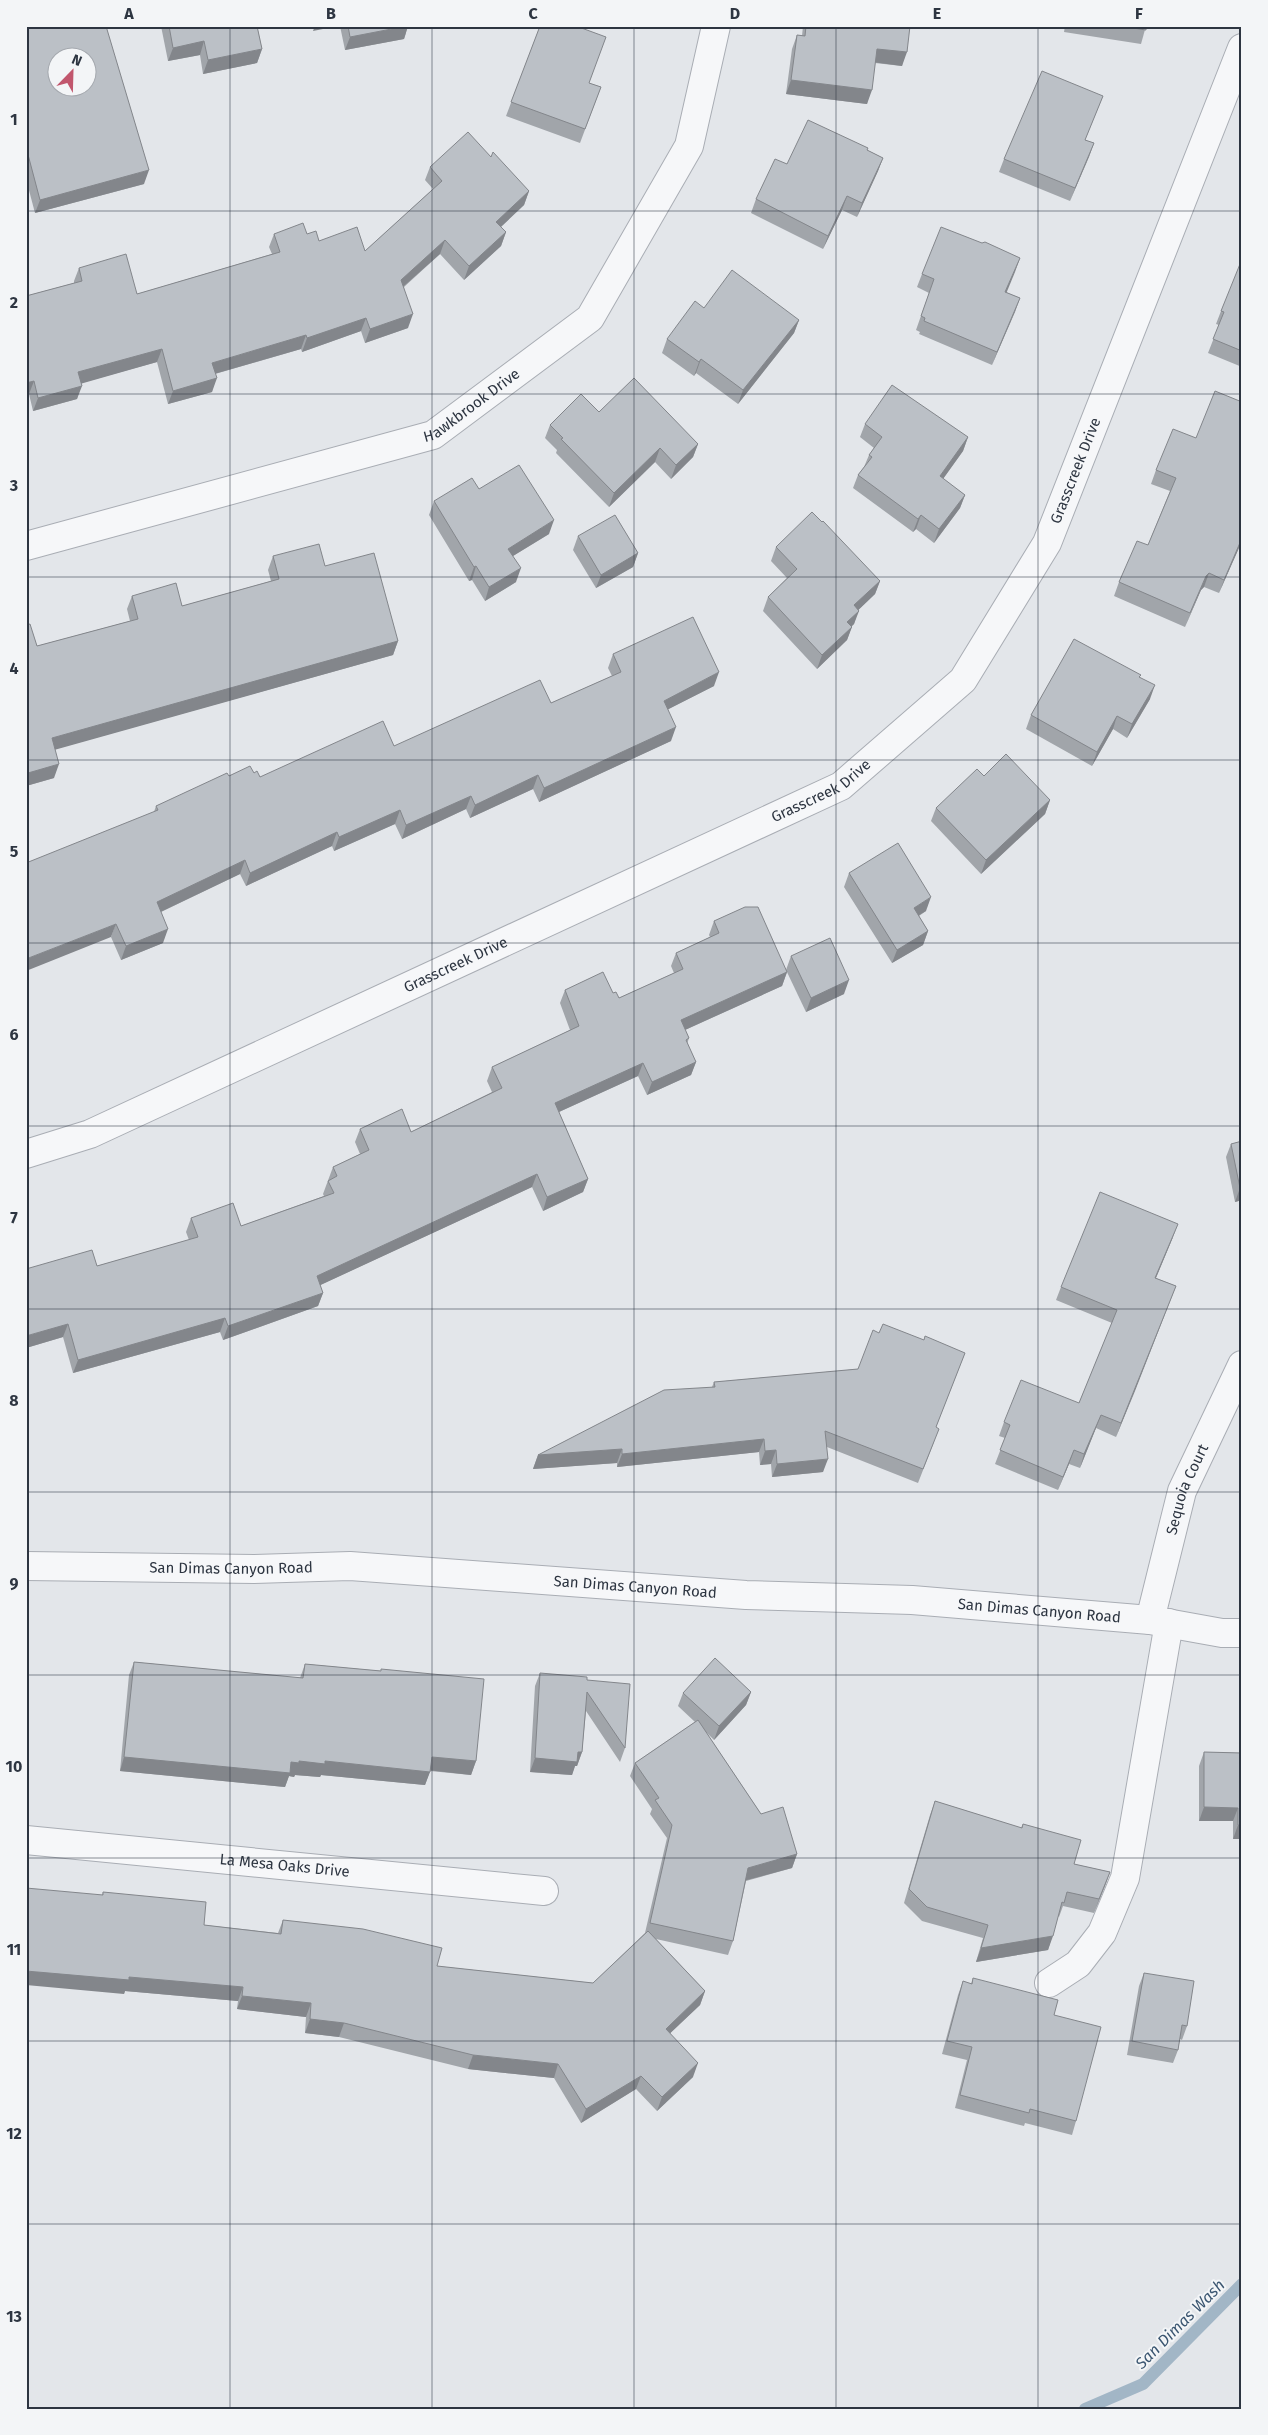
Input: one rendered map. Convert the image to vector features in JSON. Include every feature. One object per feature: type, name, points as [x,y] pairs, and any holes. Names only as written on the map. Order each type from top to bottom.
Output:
[{"type":"street","name":"Hawkbrook Drive","points":[[26,546],[433,435],[590,318],[689,146],[716,26]]},
{"type":"street","name":"Grasscreek Drive","points":[[26,1154],[90,1134],[841,786],[963,680],[1047,543],[1242,48]]},
{"type":"street","name":"Sequoia Court","points":[[1049,1983],[1078,1964],[1102,1933],[1125,1878],[1159,1621],[1182,1491],[1242,1365]]},
{"type":"street","name":"San Dimas Canyon Road","points":[[26,1566],[254,1569],[350,1566],[746,1595],[912,1600],[1159,1621],[1222,1633],[1242,1633]]},
{"type":"street","name":"La Mesa Oaks Drive","points":[[26,1840],[544,1891]]},
{"type":"building","points":[[26,26],[106,26],[149,170],[40,200],[26,147]]},
{"type":"building","points":[[169,26],[257,26],[262,49],[208,60],[204,41],[173,48]]},
{"type":"building","points":[[348,26],[407,26],[350,37]]},
{"type":"building","points":[[540,26],[576,26],[606,37],[589,83],[601,87],[585,129],[511,102]]},
{"type":"building","points":[[806,26],[910,26],[907,52],[877,49],[872,90],[791,80],[797,35],[805,36]]},
{"type":"building","points":[[1120,26],[1146,26],[1146,30]]},
{"type":"building","points":[[1042,71],[1103,96],[1085,140],[1094,143],[1075,188],[1004,159]]},
{"type":"building","points":[[808,120],[868,148],[867,150],[883,158],[862,203],[847,196],[828,236],[756,199],[775,159],[787,164]]},
{"type":"building","points":[[468,132],[491,157],[493,152],[529,191],[496,222],[506,232],[469,266],[445,240],[401,280],[413,314],[370,329],[366,318],[307,338],[306,335],[212,363],[217,378],[173,391],[162,349],[78,372],[82,386],[38,398],[34,381],[26,383],[26,296],[82,281],[79,268],[126,254],[137,294],[280,252],[274,234],[303,223],[307,234],[316,231],[319,241],[357,227],[365,251],[442,181],[430,167]]},
{"type":"building","points":[[941,227],[982,243],[985,242],[1020,258],[1005,292],[1020,298],[997,352],[924,321],[925,318],[921,316],[934,279],[922,274]]},
{"type":"building","points":[[1240,264],[1242,265],[1242,351],[1213,339],[1224,312],[1221,311]]},
{"type":"building","points":[[732,270],[799,320],[743,390],[701,359],[699,362],[667,339],[695,301],[704,308]]},
{"type":"building","points":[[634,378],[698,444],[676,465],[660,448],[614,493],[561,439],[563,438],[550,425],[581,394],[599,412]]},
{"type":"building","points":[[892,385],[968,437],[940,476],[965,495],[939,529],[921,515],[918,519],[858,475],[872,457],[869,455],[882,437],[865,424]]},
{"type":"building","points":[[1215,391],[1242,402],[1242,538],[1224,580],[1209,573],[1190,613],[1119,582],[1137,541],[1148,545],[1176,478],[1156,470],[1173,429],[1196,438]]},
{"type":"building","points":[[519,465],[554,520],[508,549],[521,568],[489,587],[476,566],[474,567],[434,501],[472,478],[479,489]]},
{"type":"building","points":[[812,512],[823,521],[880,581],[854,605],[859,611],[847,622],[852,627],[822,655],[768,597],[797,569],[776,547]]},
{"type":"building","points":[[615,515],[638,553],[601,575],[578,536]]},
{"type":"building","points":[[319,544],[325,566],[374,553],[398,641],[52,738],[59,764],[28,773],[26,768],[26,625],[30,624],[37,646],[138,619],[132,596],[176,583],[182,606],[279,579],[273,556]]},
{"type":"building","points":[[693,617],[719,672],[664,701],[676,727],[544,788],[538,775],[475,805],[471,796],[406,825],[400,810],[339,837],[337,832],[250,873],[245,860],[157,902],[168,929],[126,946],[116,924],[26,959],[26,863],[158,810],[156,806],[227,773],[229,776],[250,766],[254,773],[257,771],[260,777],[383,721],[394,746],[540,680],[551,703],[621,672],[613,654]]},
{"type":"building","points":[[1074,639],[1141,675],[1139,677],[1155,685],[1132,724],[1117,716],[1097,752],[1031,715]]},
{"type":"building","points":[[1006,754],[1050,800],[986,860],[936,808],[977,769],[984,776]]},
{"type":"building","points":[[898,843],[931,897],[914,908],[928,931],[897,950],[849,873]]},
{"type":"building","points":[[745,907],[758,907],[787,972],[681,1020],[689,1038],[686,1040],[696,1062],[652,1082],[643,1063],[555,1103],[588,1179],[547,1197],[537,1174],[317,1276],[323,1293],[228,1326],[225,1318],[78,1360],[68,1324],[26,1336],[26,1269],[92,1250],[97,1266],[198,1237],[191,1218],[233,1203],[241,1226],[334,1193],[328,1181],[337,1176],[333,1167],[369,1150],[360,1129],[402,1109],[411,1132],[502,1088],[492,1067],[579,1026],[565,990],[603,972],[613,993],[616,992],[619,998],[683,969],[676,953],[719,933],[714,921]]},
{"type":"building","points":[[830,938],[849,980],[811,998],[791,956]]},
{"type":"building","points":[[1242,1141],[1242,1188],[1240,1188],[1231,1144]]},
{"type":"building","points":[[1100,1192],[1178,1224],[1155,1278],[1176,1286],[1121,1423],[1101,1415],[1084,1454],[1074,1450],[1063,1477],[1000,1450],[1010,1425],[1004,1422],[1021,1380],[1079,1403],[1117,1310],[1061,1287]]},
{"type":"building","points":[[883,1324],[924,1340],[925,1336],[965,1353],[936,1427],[939,1429],[923,1469],[825,1431],[828,1459],[777,1464],[776,1450],[765,1451],[764,1439],[622,1454],[622,1449],[538,1455],[664,1390],[715,1387],[714,1382],[858,1369],[873,1330],[879,1333]]},
{"type":"building","points":[[715,1658],[751,1692],[719,1726],[683,1693]]},
{"type":"building","points":[[134,1662],[303,1678],[305,1664],[484,1679],[476,1761],[432,1757],[430,1772],[325,1761],[325,1764],[299,1761],[299,1763],[291,1762],[290,1773],[124,1757]]},
{"type":"building","points":[[540,1673],[587,1677],[587,1680],[630,1684],[625,1748],[587,1692],[582,1752],[578,1752],[577,1762],[535,1758]]},
{"type":"building","points":[[698,1720],[761,1814],[783,1807],[797,1854],[748,1868],[733,1941],[650,1923],[672,1825],[655,1800],[659,1798],[635,1763]]},
{"type":"building","points":[[1204,1752],[1242,1753],[1242,1825],[1238,1825],[1238,1808],[1204,1807]]},
{"type":"building","points":[[935,1801],[1022,1828],[1023,1824],[1081,1840],[1074,1864],[1110,1872],[1099,1899],[1067,1892],[1064,1903],[1062,1902],[1053,1936],[981,1948],[988,1925],[927,1907],[909,1889]]},
{"type":"building","points":[[26,1888],[103,1895],[103,1892],[206,1902],[204,1925],[281,1934],[283,1920],[363,1929],[442,1948],[437,1966],[593,1983],[648,1931],[705,1991],[666,2029],[698,2063],[662,2097],[641,2076],[586,2109],[558,2064],[473,2055],[344,2023],[310,2019],[311,2003],[242,1996],[243,1987],[129,1977],[129,1980],[26,1971]]},
{"type":"building","points":[[1144,1973],[1194,1981],[1187,2026],[1182,2025],[1178,2050],[1132,2041]]},
{"type":"building","points":[[973,1978],[1058,2000],[1054,2015],[1101,2027],[1076,2121],[1030,2109],[1029,2113],[960,2095],[972,2047],[947,2041],[963,1981],[972,1984]]},
{"type":"waterway","name":"San Dimas Wash","points":[[1085,2409],[1143,2384],[1242,2284]]}]
